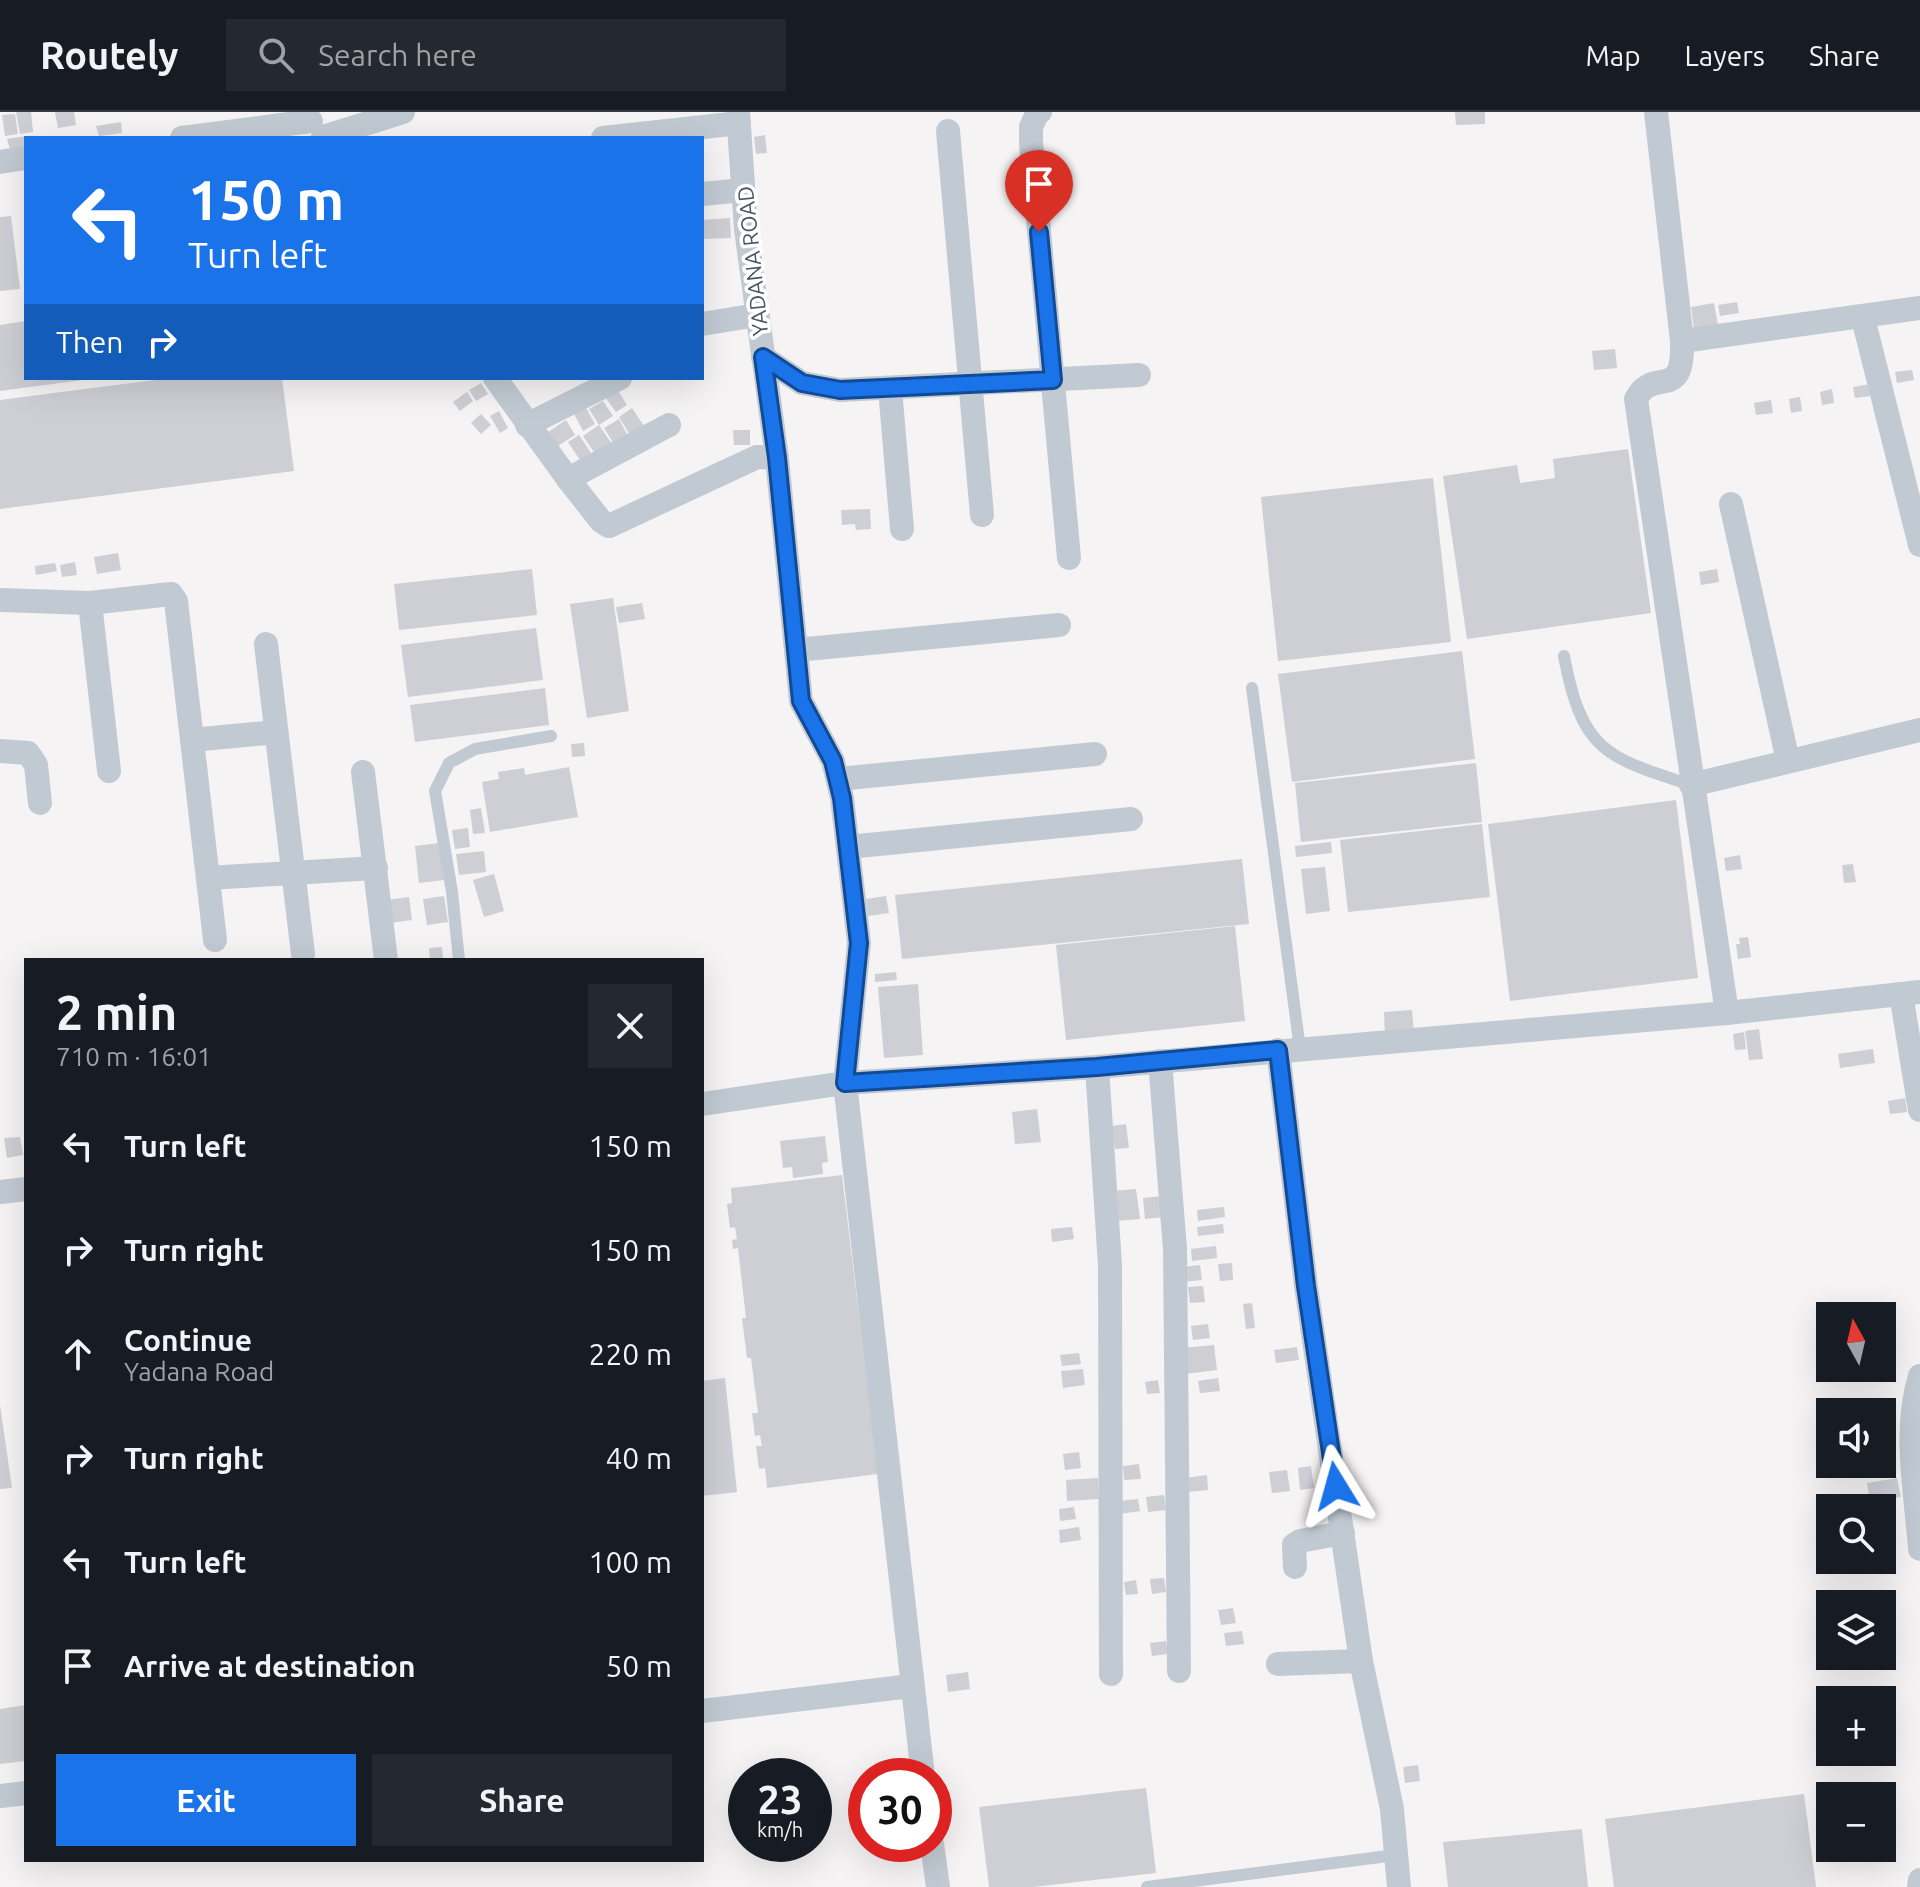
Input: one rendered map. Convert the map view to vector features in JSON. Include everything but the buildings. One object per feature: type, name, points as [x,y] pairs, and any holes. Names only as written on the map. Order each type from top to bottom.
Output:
[{"type":"street","points":[[206,136],[316,127],[403,112]]},
{"type":"street","points":[[1040,112],[1031,127],[1031,143],[1069,558]]},
{"type":"street","points":[[1656,112],[1683,364],[1673,380],[1646,386],[1636,399],[1727,1013]]},
{"type":"street","points":[[617,136],[739,118]]},
{"type":"street","name":"YADANA ROAD","points":[[739,118],[743,190],[777,458],[802,706],[831,756],[838,779],[859,943],[845,1083],[921,1758]]},
{"type":"street","points":[[948,131],[982,515]]},
{"type":"street","points":[[0,162],[24,158]]},
{"type":"street","points":[[704,194],[743,190]]},
{"type":"street","points":[[1682,341],[1920,308]]},
{"type":"street","points":[[704,324],[757,315]]},
{"type":"street","points":[[1863,318],[1920,545]]},
{"type":"street","points":[[763,357],[802,383],[818,388],[890,389],[1139,375]]},
{"type":"street","points":[[496,380],[568,479],[601,521],[609,526],[757,457],[777,458]]},
{"type":"street","points":[[527,425],[616,380]]},
{"type":"street","points":[[890,389],[902,529]]},
{"type":"street","points":[[568,479],[669,425]]},
{"type":"street","points":[[1731,504],[1788,761]]},
{"type":"street","points":[[0,600],[90,603],[171,594],[176,601],[215,940]]},
{"type":"street","points":[[90,603],[109,771]]},
{"type":"street","points":[[796,650],[1059,625]]},
{"type":"street","points":[[266,644],[303,954]]},
{"type":"street","points":[[1691,785],[1920,730]]},
{"type":"street","points":[[192,740],[276,732]]},
{"type":"street","points":[[0,751],[28,753],[36,765],[40,803]]},
{"type":"street","points":[[838,779],[1095,754]]},
{"type":"street","points":[[363,772],[386,958]]},
{"type":"street","points":[[848,847],[1131,819]]},
{"type":"street","points":[[208,878],[376,868]]},
{"type":"street","points":[[704,1104],[845,1083],[1097,1067],[1727,1013],[1910,993],[1920,1110]]},
{"type":"street","points":[[1289,1050],[1306,1286],[1361,1661],[1392,1809],[1399,1887]]},
{"type":"street","points":[[1160,1061],[1175,1249],[1179,1671]]},
{"type":"street","points":[[1097,1067],[1110,1265],[1111,1674]]},
{"type":"street","points":[[0,1192],[24,1189]]},
{"type":"street","points":[[1920,1376],[1913,1397],[1912,1424],[1920,1549]]},
{"type":"street","points":[[1295,1567],[1294,1545],[1300,1541],[1343,1533]]},
{"type":"street","points":[[1278,1664],[1361,1661]]},
{"type":"street","points":[[704,1711],[911,1686]]},
{"type":"street","points":[[0,1796],[24,1793]]},
{"type":"street","points":[[935,1862],[938,1887]]},
{"type":"lane","points":[[1564,656],[1572,695],[1584,724],[1605,750],[1630,766],[1691,785]]},
{"type":"lane","points":[[1252,688],[1289,1050]]},
{"type":"lane","points":[[459,958],[452,892],[435,791],[449,763],[475,749],[551,736]]},
{"type":"lane","points":[[1147,1887],[1396,1855]]},
{"type":"route","points":[[1039,232],[1053,380],[840,390],[802,383],[763,357],[777,458],[801,701],[831,756],[842,798],[859,943],[845,1083],[1097,1067],[1278,1050],[1306,1286],[1336,1486]]}]
